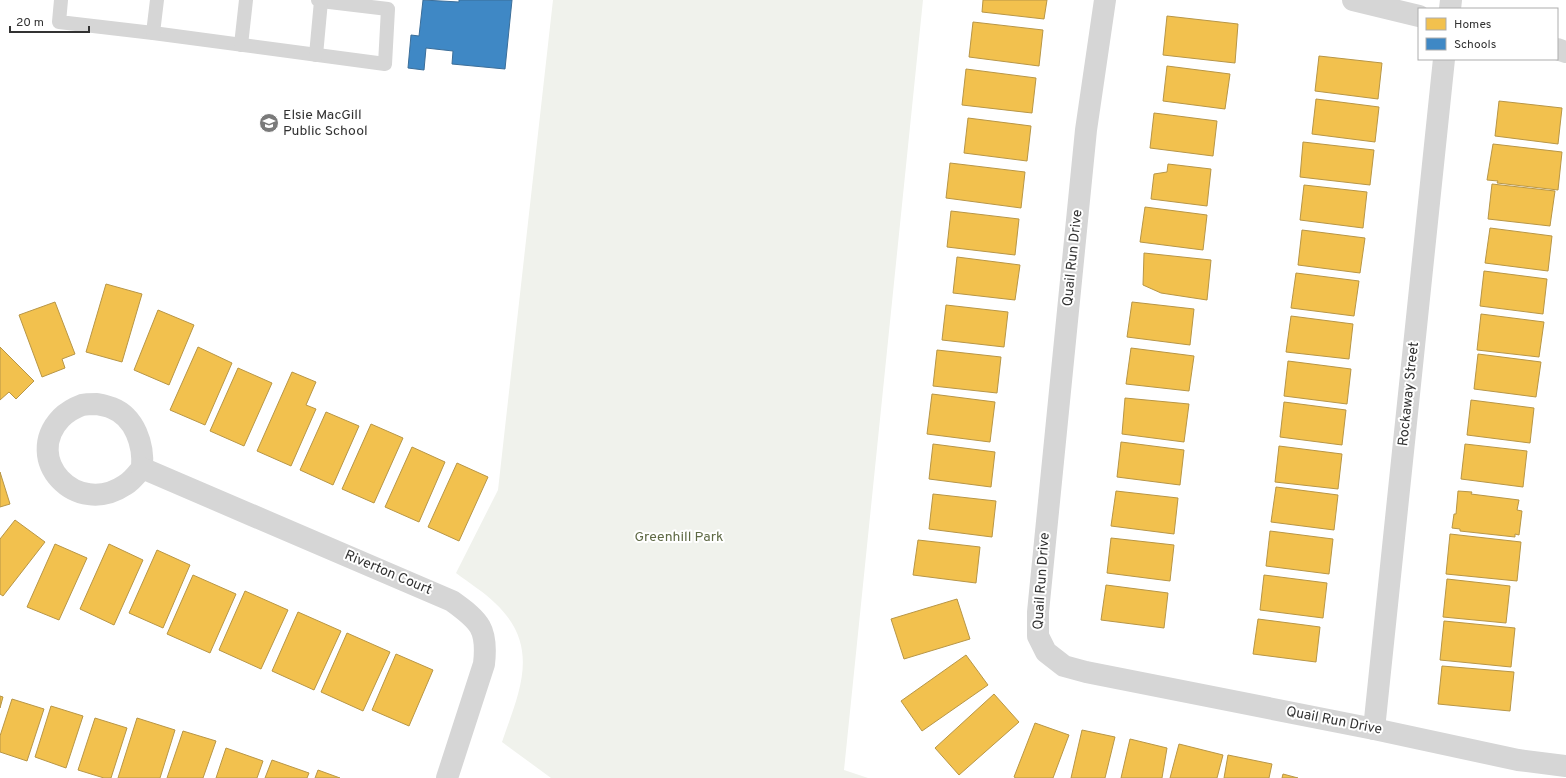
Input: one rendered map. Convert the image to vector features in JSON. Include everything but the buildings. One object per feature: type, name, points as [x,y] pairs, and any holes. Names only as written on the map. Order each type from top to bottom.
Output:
[{"type":"street","name":"Quail Run Drive","points":[[1105,0],[1086,130],[1038,612],[1038,636],[1046,652],[1064,666],[1086,672],[1374,728],[1518,760],[1566,766]]},
{"type":"street","points":[[1353,0],[1418,16]]},
{"type":"street","name":"Rockaway Street","points":[[1374,728],[1444,60]]},
{"type":"street","points":[[97,404],[112,408],[125,416],[134,428],[143,456],[142,468],[126,485],[112,492],[98,496],[83,494],[69,489],[58,478],[51,466],[48,451],[50,437],[57,423],[68,412],[82,406],[97,404]]},
{"type":"street","name":"Riverton Court","points":[[142,468],[452,601],[472,615],[482,630],[486,647],[484,664],[447,778]]},
{"type":"lane","points":[[61,0],[59,22],[385,64],[388,9],[318,0]]},
{"type":"lane","points":[[153,33],[157,0]]},
{"type":"lane","points":[[241,45],[246,0]]},
{"type":"lane","points":[[316,55],[321,0]]},
{"type":"green space","name":"Greenhill Park","points":[[553,0],[923,0],[844,770],[868,778],[551,778],[502,742],[520,688],[522,653],[518,636],[509,620],[495,603],[456,573],[498,490]]},
{"type":"place","name":"Elsie MacGill Public School","points":[[269,123]]}]
